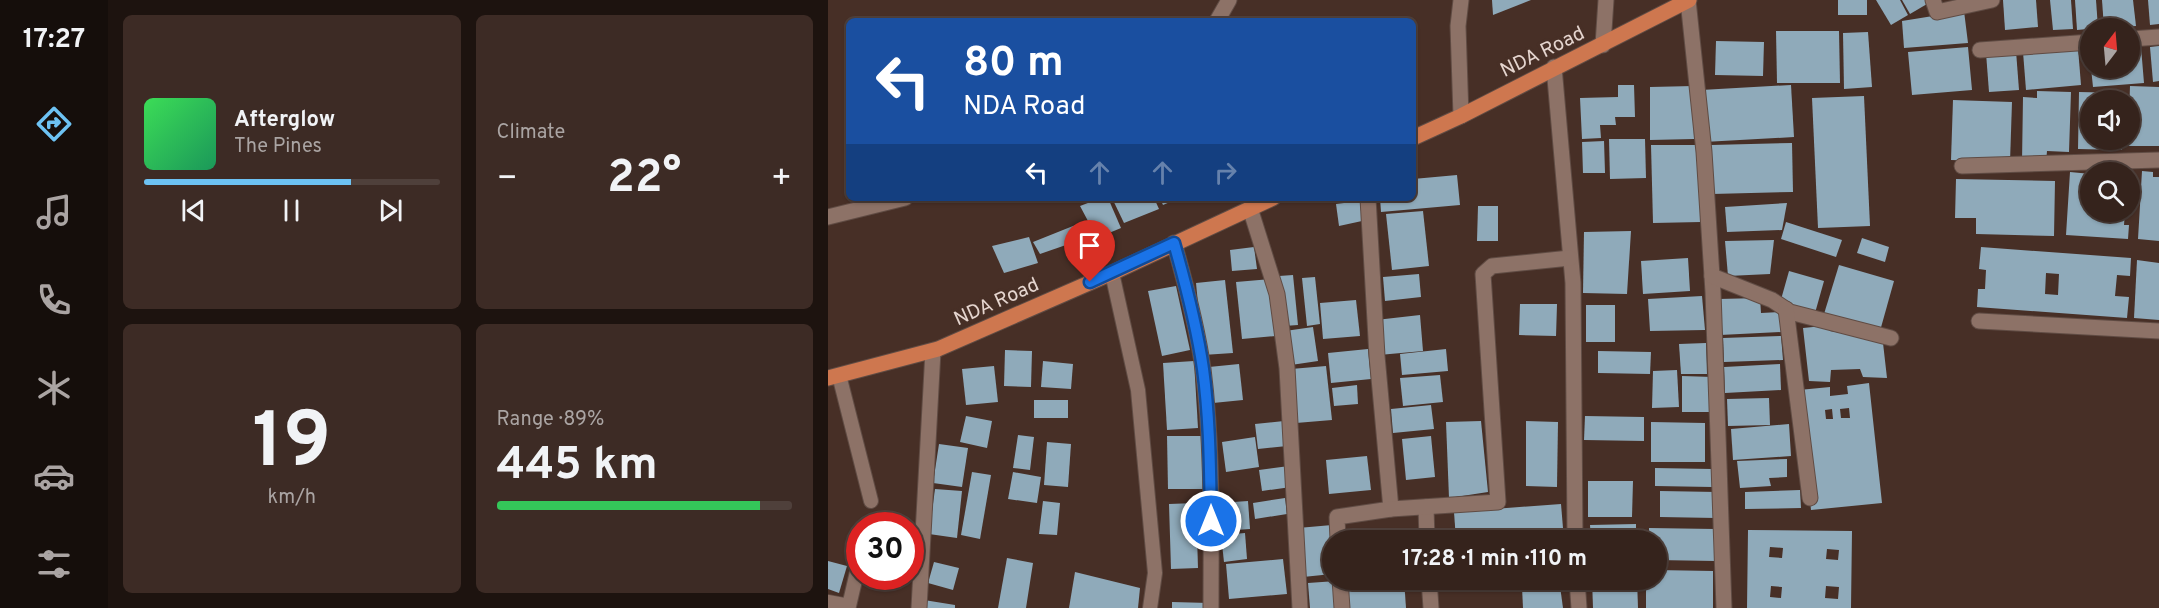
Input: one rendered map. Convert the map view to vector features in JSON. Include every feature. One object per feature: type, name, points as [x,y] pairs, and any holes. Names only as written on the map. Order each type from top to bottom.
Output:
[{"type":"main road","name":"NDA Road","points":[[1416,137],[1689,0]]},
{"type":"main road","name":"NDA Road","points":[[833,377],[933,351],[1112,273],[1266,201]]},
{"type":"street","points":[[1219,18],[1229,0]]},
{"type":"street","points":[[1461,0],[1458,26],[1461,116]]},
{"type":"street","points":[[1603,45],[1606,0]]},
{"type":"street","points":[[1689,0],[1704,152],[1712,276],[1725,608]]},
{"type":"street","points":[[1933,0],[1937,12],[1992,0]]},
{"type":"street","points":[[2140,38],[2159,37]]},
{"type":"street","points":[[1980,50],[2080,43]]},
{"type":"street","points":[[1554,67],[1573,283],[1575,530]]},
{"type":"street","points":[[1962,166],[2159,160]]},
{"type":"street","points":[[828,217],[893,201]]},
{"type":"street","points":[[1368,201],[1377,356],[1391,509]]},
{"type":"street","points":[[1250,208],[1277,294],[1287,368],[1300,608]]},
{"type":"street","points":[[1174,243],[1191,305],[1203,369],[1210,456],[1211,608]]},
{"type":"street","points":[[1338,530],[1337,517],[1391,509],[1498,502],[1483,274],[1492,266],[1570,258]]},
{"type":"street","points":[[1712,276],[1772,300],[1790,312],[1891,339]]},
{"type":"street","points":[[1786,309],[1810,498]]},
{"type":"street","points":[[1979,321],[2159,331]]},
{"type":"street","points":[[919,608],[933,351]]},
{"type":"street","points":[[1426,507],[1427,530]]},
{"type":"street","points":[[1341,590],[1342,608]]},
{"type":"street","points":[[1430,590],[1431,608]]},
{"type":"street","points":[[1578,590],[1579,608]]},
{"type":"lane","points":[[1112,273],[1138,390],[1155,573],[1150,608]]},
{"type":"lane","points":[[833,377],[871,501]]},
{"type":"lane","points":[[828,602],[849,606],[853,590]]},
{"type":"building","points":[[1492,0],[1531,0],[1493,15]]},
{"type":"building","points":[[1838,0],[1867,0],[1867,15],[1838,15]]},
{"type":"building","points":[[1876,0],[1900,0],[1908,15],[1891,25]]},
{"type":"building","points":[[1902,0],[1925,0],[1927,4],[1910,14]]},
{"type":"building","points":[[2003,0],[2036,0],[2038,27],[2005,30]]},
{"type":"building","points":[[2050,0],[2071,0],[2073,29],[2053,30]]},
{"type":"building","points":[[2075,0],[2096,0],[2097,18],[2080,18],[2080,30],[2077,30]]},
{"type":"building","points":[[2102,0],[2133,0],[2135,18],[2103,18]]},
{"type":"building","points":[[2148,0],[2159,0],[2159,24],[2150,25]]},
{"type":"building","points":[[1964,11],[1968,43],[1904,48],[1902,21]]},
{"type":"building","points":[[1776,31],[1839,31],[1840,83],[1777,83]]},
{"type":"building","points":[[1868,32],[1872,87],[1844,89],[1843,33]]},
{"type":"building","points":[[1716,41],[1764,42],[1763,76],[1715,75]]},
{"type":"building","points":[[2159,46],[2159,81],[2153,82],[2150,47]]},
{"type":"building","points":[[1968,47],[1972,90],[1912,95],[1908,52]]},
{"type":"building","points":[[2140,47],[2144,83],[2093,87],[2092,78],[2140,78]]},
{"type":"building","points":[[2078,48],[2081,85],[2026,90],[2023,52]]},
{"type":"building","points":[[2016,51],[2019,90],[1989,92],[1986,53]]},
{"type":"building","points":[[1618,85],[1634,85],[1635,117],[1615,117],[1616,125],[1600,125],[1601,138],[1582,139],[1580,98],[1618,97]]},
{"type":"building","points":[[1791,85],[1794,137],[1704,142],[1701,90]]},
{"type":"building","points":[[1693,86],[1694,139],[1650,140],[1650,87]]},
{"type":"building","points":[[2130,86],[2159,87],[2159,146],[2140,146],[2140,90],[2130,90]]},
{"type":"building","points":[[2037,91],[2071,92],[2069,152],[2047,151],[2046,163],[2022,162],[2023,97],[2037,98]]},
{"type":"building","points":[[2079,92],[2080,92],[2080,149],[2078,149]]},
{"type":"building","points":[[1864,96],[1870,226],[1818,228],[1812,98]]},
{"type":"building","points":[[1953,100],[2012,102],[2010,162],[1951,160]]},
{"type":"building","points":[[1609,139],[1645,139],[1646,178],[1610,179]]},
{"type":"building","points":[[1604,141],[1605,173],[1583,173],[1582,142]]},
{"type":"building","points":[[1792,143],[1793,192],[1712,194],[1711,145]]},
{"type":"building","points":[[1651,145],[1699,145],[1701,222],[1653,223]]},
{"type":"building","points":[[2142,171],[2153,172],[2153,177],[2159,177],[2159,241],[2138,239]]},
{"type":"building","points":[[2070,172],[2080,173],[2080,222],[2124,222],[2124,225],[2129,225],[2128,239],[2066,235]]},
{"type":"building","points":[[1457,175],[1460,205],[1381,212],[1380,201],[1416,201],[1416,179]]},
{"type":"building","points":[[1956,179],[2055,181],[2054,236],[1976,234],[1976,218],[1955,218]]},
{"type":"building","points":[[1093,201],[1109,201],[1121,228],[1097,238],[1080,206]]},
{"type":"building","points":[[1113,201],[1155,201],[1159,209],[1124,223]]},
{"type":"building","points":[[1360,201],[1362,221],[1339,226],[1336,204]]},
{"type":"building","points":[[1787,203],[1782,230],[1727,232],[1725,207]]},
{"type":"building","points":[[1478,206],[1498,206],[1498,241],[1477,241]]},
{"type":"building","points":[[1423,211],[1429,266],[1392,270],[1386,214]]},
{"type":"building","points":[[1083,222],[1089,237],[1040,254],[1033,242]]},
{"type":"building","points":[[1786,222],[1842,240],[1836,257],[1781,239]]},
{"type":"building","points":[[1631,231],[1627,294],[1583,293],[1584,232]]},
{"type":"building","points":[[1029,237],[1038,263],[1004,273],[992,246]]},
{"type":"building","points":[[1862,238],[1889,247],[1885,262],[1857,253]]},
{"type":"building","points":[[1774,240],[1770,274],[1728,276],[1725,241]]},
{"type":"building","points":[[1254,247],[1257,269],[1232,271],[1230,250]]},
{"type":"building","points":[[1981,247],[2131,258],[2130,276],[2117,275],[2115,296],[2129,297],[2127,318],[1977,307],[1978,289],[1985,289],[1986,270],[1979,269]],"holes":[[[2046,273],[2059,274],[2058,295],[2045,294]]]},
{"type":"building","points":[[1688,258],[1690,291],[1643,294],[1641,261]]},
{"type":"building","points":[[2137,260],[2159,263],[2159,320],[2134,318]]},
{"type":"building","points":[[1839,265],[1894,281],[1880,331],[1824,314]]},
{"type":"building","points":[[1789,271],[1824,281],[1815,313],[1780,303]]},
{"type":"building","points":[[1419,274],[1421,297],[1385,301],[1383,277]]},
{"type":"building","points":[[1293,275],[1298,325],[1284,326],[1279,276]]},
{"type":"building","points":[[1315,277],[1320,324],[1307,326],[1302,278]]},
{"type":"building","points":[[1271,279],[1276,336],[1242,339],[1236,282]]},
{"type":"building","points":[[1225,280],[1233,353],[1203,355],[1196,283]]},
{"type":"building","points":[[1176,286],[1190,350],[1162,356],[1148,291]]},
{"type":"building","points":[[1702,296],[1705,330],[1650,331],[1648,299]]},
{"type":"building","points":[[1760,298],[1761,313],[1780,312],[1781,332],[1720,335],[1718,299]]},
{"type":"building","points":[[1356,300],[1360,336],[1323,339],[1320,303]]},
{"type":"building","points":[[1520,304],[1557,304],[1556,336],[1519,335]]},
{"type":"building","points":[[1586,305],[1615,305],[1615,342],[1586,342]]},
{"type":"building","points":[[1420,315],[1423,351],[1379,355],[1376,320]]},
{"type":"building","points":[[1823,326],[1830,331],[1883,343],[1887,378],[1863,377],[1860,369],[1831,370],[1830,382],[1809,381],[1803,328]]},
{"type":"building","points":[[1313,327],[1318,361],[1291,365],[1285,331]]},
{"type":"building","points":[[1781,336],[1783,360],[1724,362],[1723,338]]},
{"type":"building","points":[[1706,343],[1707,374],[1681,374],[1679,344]]},
{"type":"building","points":[[1368,349],[1371,379],[1331,383],[1328,353]]},
{"type":"building","points":[[1446,349],[1448,371],[1402,375],[1400,354]]},
{"type":"building","points":[[1005,350],[1032,351],[1031,387],[1004,386]]},
{"type":"building","points":[[1598,351],[1651,352],[1650,374],[1598,373]]},
{"type":"building","points":[[1043,361],[1073,364],[1071,389],[1041,387]]},
{"type":"building","points":[[1194,361],[1198,428],[1167,430],[1163,363]]},
{"type":"building","points":[[1239,364],[1243,400],[1213,403],[1209,367]]},
{"type":"building","points":[[1780,364],[1781,390],[1725,393],[1724,367]]},
{"type":"building","points":[[994,366],[998,402],[966,405],[962,369]]},
{"type":"building","points":[[1326,366],[1332,420],[1296,423],[1291,369]]},
{"type":"building","points":[[1677,370],[1679,407],[1652,408],[1653,371]]},
{"type":"building","points":[[1440,375],[1443,402],[1403,406],[1400,378]]},
{"type":"building","points":[[1682,376],[1713,377],[1713,412],[1682,412]]},
{"type":"building","points":[[1869,383],[1882,503],[1811,510],[1799,390],[1830,387],[1830,396],[1848,394],[1847,386]],"holes":[[[1849,408],[1850,418],[1841,418],[1840,409]],[[1832,409],[1833,419],[1826,419],[1825,410]]]},
{"type":"building","points":[[1357,385],[1358,404],[1334,406],[1332,388]]},
{"type":"building","points":[[1769,398],[1770,425],[1728,426],[1727,399]]},
{"type":"building","points":[[1034,400],[1068,400],[1068,418],[1034,418]]},
{"type":"building","points":[[1431,405],[1434,429],[1393,433],[1391,409]]},
{"type":"building","points":[[966,416],[992,421],[987,448],[960,442]]},
{"type":"building","points":[[1585,416],[1644,417],[1644,441],[1584,440]]},
{"type":"building","points":[[1284,421],[1287,446],[1258,449],[1255,424]]},
{"type":"building","points":[[1481,421],[1488,492],[1449,498],[1446,422]]},
{"type":"building","points":[[1526,421],[1558,422],[1557,487],[1526,486]]},
{"type":"building","points":[[1651,422],[1705,423],[1705,462],[1651,462]]},
{"type":"building","points":[[1789,424],[1791,456],[1733,460],[1731,429]]},
{"type":"building","points":[[1018,435],[1034,437],[1030,470],[1013,468]]},
{"type":"building","points":[[1167,436],[1202,436],[1203,489],[1168,489]]},
{"type":"building","points":[[1431,436],[1435,477],[1406,480],[1402,439]]},
{"type":"building","points":[[1255,437],[1259,467],[1226,472],[1222,442]]},
{"type":"building","points":[[1047,442],[1071,444],[1068,487],[1044,485]]},
{"type":"building","points":[[939,444],[968,448],[962,487],[933,483]]},
{"type":"building","points":[[1367,456],[1371,490],[1329,494],[1326,460]]},
{"type":"building","points":[[1787,459],[1787,477],[1769,478],[1771,486],[1740,488],[1737,461]]},
{"type":"building","points":[[1289,466],[1291,487],[1262,491],[1259,470]]},
{"type":"building","points":[[1655,468],[1712,469],[1712,487],[1655,486]]},
{"type":"building","points":[[972,472],[991,475],[980,539],[961,535]]},
{"type":"building","points":[[1013,472],[1041,477],[1037,503],[1008,499]]},
{"type":"building","points":[[1588,481],[1633,481],[1632,517],[1588,517]]},
{"type":"building","points":[[935,489],[962,491],[957,538],[929,534]]},
{"type":"building","points":[[1800,490],[1801,508],[1745,509],[1745,492]]},
{"type":"building","points":[[1660,491],[1717,492],[1716,518],[1660,517]]},
{"type":"building","points":[[1285,498],[1287,514],[1255,519],[1253,503]]},
{"type":"building","points":[[1043,501],[1060,503],[1057,535],[1039,534]]},
{"type":"building","points":[[1248,501],[1250,529],[1221,531],[1219,503]]},
{"type":"building","points":[[1196,503],[1198,568],[1171,569],[1169,504]]},
{"type":"building","points":[[1561,504],[1563,530],[1455,530],[1454,512]]},
{"type":"building","points":[[1636,524],[1636,530],[1590,530],[1590,525]]},
{"type":"building","points":[[1332,525],[1332,530],[1322,530],[1322,575],[1303,577],[1298,528]]},
{"type":"building","points":[[1649,528],[1715,529],[1715,561],[1667,560],[1667,530],[1649,530]]},
{"type":"building","points":[[1748,530],[1852,531],[1851,608],[1747,608]],"holes":[[[1770,547],[1783,548],[1782,558],[1769,557]],[[1827,549],[1839,550],[1838,560],[1826,559]],[[1771,586],[1782,587],[1781,598],[1770,597]],[[1826,586],[1839,587],[1838,599],[1825,598]]]},
{"type":"building","points":[[1245,533],[1247,559],[1224,562],[1221,535]]},
{"type":"building","points":[[1007,558],[1033,563],[1026,608],[998,608]]},
{"type":"building","points":[[1283,559],[1287,594],[1229,599],[1226,564]]},
{"type":"building","points":[[828,561],[846,566],[839,593],[828,589]]},
{"type":"building","points":[[934,562],[959,568],[953,590],[928,583]]},
{"type":"building","points":[[1667,570],[1713,571],[1713,608],[1646,608],[1646,590],[1667,590]]},
{"type":"building","points":[[1075,572],[1140,588],[1138,608],[1069,608]]},
{"type":"building","points":[[1322,582],[1322,590],[1336,590],[1337,608],[1310,608],[1308,583]]},
{"type":"building","points":[[1346,590],[1405,590],[1406,608],[1347,608]]},
{"type":"building","points":[[1522,590],[1561,590],[1563,608],[1523,608]]},
{"type":"building","points":[[1592,590],[1637,590],[1638,608],[1593,608]]},
{"type":"building","points":[[924,600],[955,605],[955,608],[923,608]]},
{"type":"building","points":[[1172,602],[1209,603],[1209,608],[1172,608]]},
{"type":"route","points":[[1090,282],[1174,243],[1191,305],[1203,369],[1210,456],[1211,521]]}]
